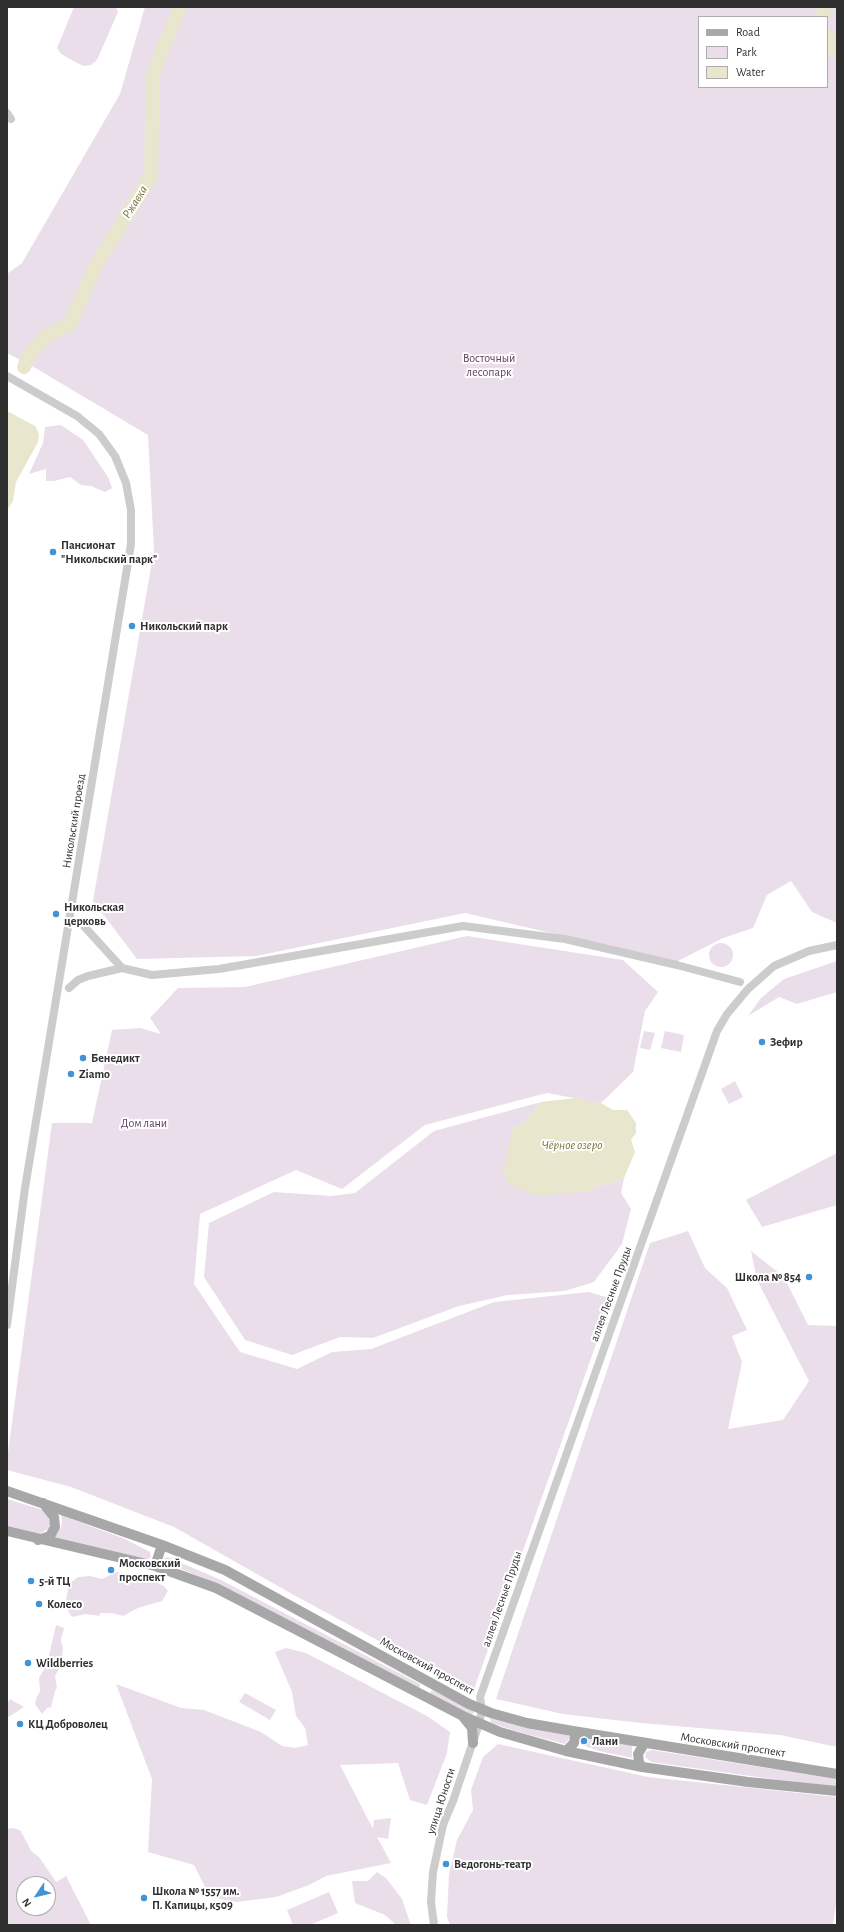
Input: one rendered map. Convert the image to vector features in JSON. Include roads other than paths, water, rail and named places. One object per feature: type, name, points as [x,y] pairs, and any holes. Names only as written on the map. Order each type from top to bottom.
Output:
[{"type":"main road","name":"Московский проспект","points":[[7,1491],[162,1545],[225,1570],[482,1710],[527,1723],[644,1744],[837,1774]]},
{"type":"main road","points":[[38,1540],[50,1536],[55,1526],[54,1518],[43,1503]]},
{"type":"main road","points":[[7,1531],[38,1540],[155,1566],[216,1588],[463,1716],[496,1730],[566,1751],[642,1767],[748,1782],[837,1791]]},
{"type":"main road","points":[[155,1566],[162,1545]]},
{"type":"main road","points":[[422,1695],[429,1682]]},
{"type":"main road","points":[[463,1716],[472,1728],[473,1743]]},
{"type":"main road","points":[[566,1751],[574,1743],[575,1737],[573,1731]]},
{"type":"main road","points":[[642,1767],[638,1762],[638,1754],[644,1744]]},
{"type":"street","name":"Никольский проезд","points":[[7,376],[77,416],[99,434],[115,456],[126,483],[130,510],[131,544],[25,1188],[7,1326]]},
{"type":"street","points":[[81,923],[122,968]]},
{"type":"street","points":[[69,988],[75,979],[122,968],[152,975],[219,969],[463,926],[565,939],[677,965],[740,982]]},
{"type":"street","name":"аллея Лесные Пруды","points":[[482,1710],[480,1697],[717,1031],[727,1014],[748,989],[774,966],[809,951],[837,945]]},
{"type":"street","name":"улица Юности","points":[[434,1925],[431,1887],[443,1825],[473,1743],[482,1710]]},
{"type":"street","points":[[473,1743],[482,1732],[496,1730]]},
{"type":"water","points":[[7,411],[35,426],[39,434],[38,442],[16,482],[13,501],[7,510]]},
{"type":"water","name":"Чёрное озеро","points":[[575,1098],[601,1103],[613,1110],[627,1110],[636,1123],[636,1133],[631,1140],[635,1152],[624,1178],[586,1191],[538,1196],[510,1185],[503,1175],[512,1129],[524,1123],[541,1102]]},
{"type":"waterway","name":"Ржавка","points":[[24,367],[29,355],[46,336],[70,324],[95,267],[151,176],[153,74],[180,7]]},
{"type":"waterway","name":"Ржавка","points":[[823,16],[824,7]]},
{"type":"waterway","name":"Ржавка","points":[[828,38],[831,48],[837,46]]},
{"type":"place","name":"Пансионат \"Никольский парк\"","points":[[53,552]]},
{"type":"place","name":"Никольский парк","points":[[132,626]]},
{"type":"place","name":"Никольская церковь","points":[[56,914]]},
{"type":"place","name":"Зефир","points":[[762,1042]]},
{"type":"place","name":"Бенедикт","points":[[83,1058]]},
{"type":"place","name":"Ziamo","points":[[71,1074]]},
{"type":"place","name":"Школа № 854","points":[[809,1277]]},
{"type":"place","name":"Московский проспект","points":[[111,1570]]},
{"type":"place","name":"5-й ТЦ","points":[[31,1581]]},
{"type":"place","name":"Колесо","points":[[39,1604]]},
{"type":"place","name":"Wildberries","points":[[28,1663]]},
{"type":"place","name":"КЦ Доброволец","points":[[20,1724]]},
{"type":"place","name":"Лани","points":[[584,1741]]},
{"type":"place","name":"Ведогонь-театр","points":[[446,1864]]},
{"type":"place","name":"Школа № 1557 им. П. Капицы, к509","points":[[144,1898]]},
{"type":"park label","name":"Восточный лесопарк","points":[[489,365]]},
{"type":"park label","name":"Дом лани","points":[[144,1123]]}]
